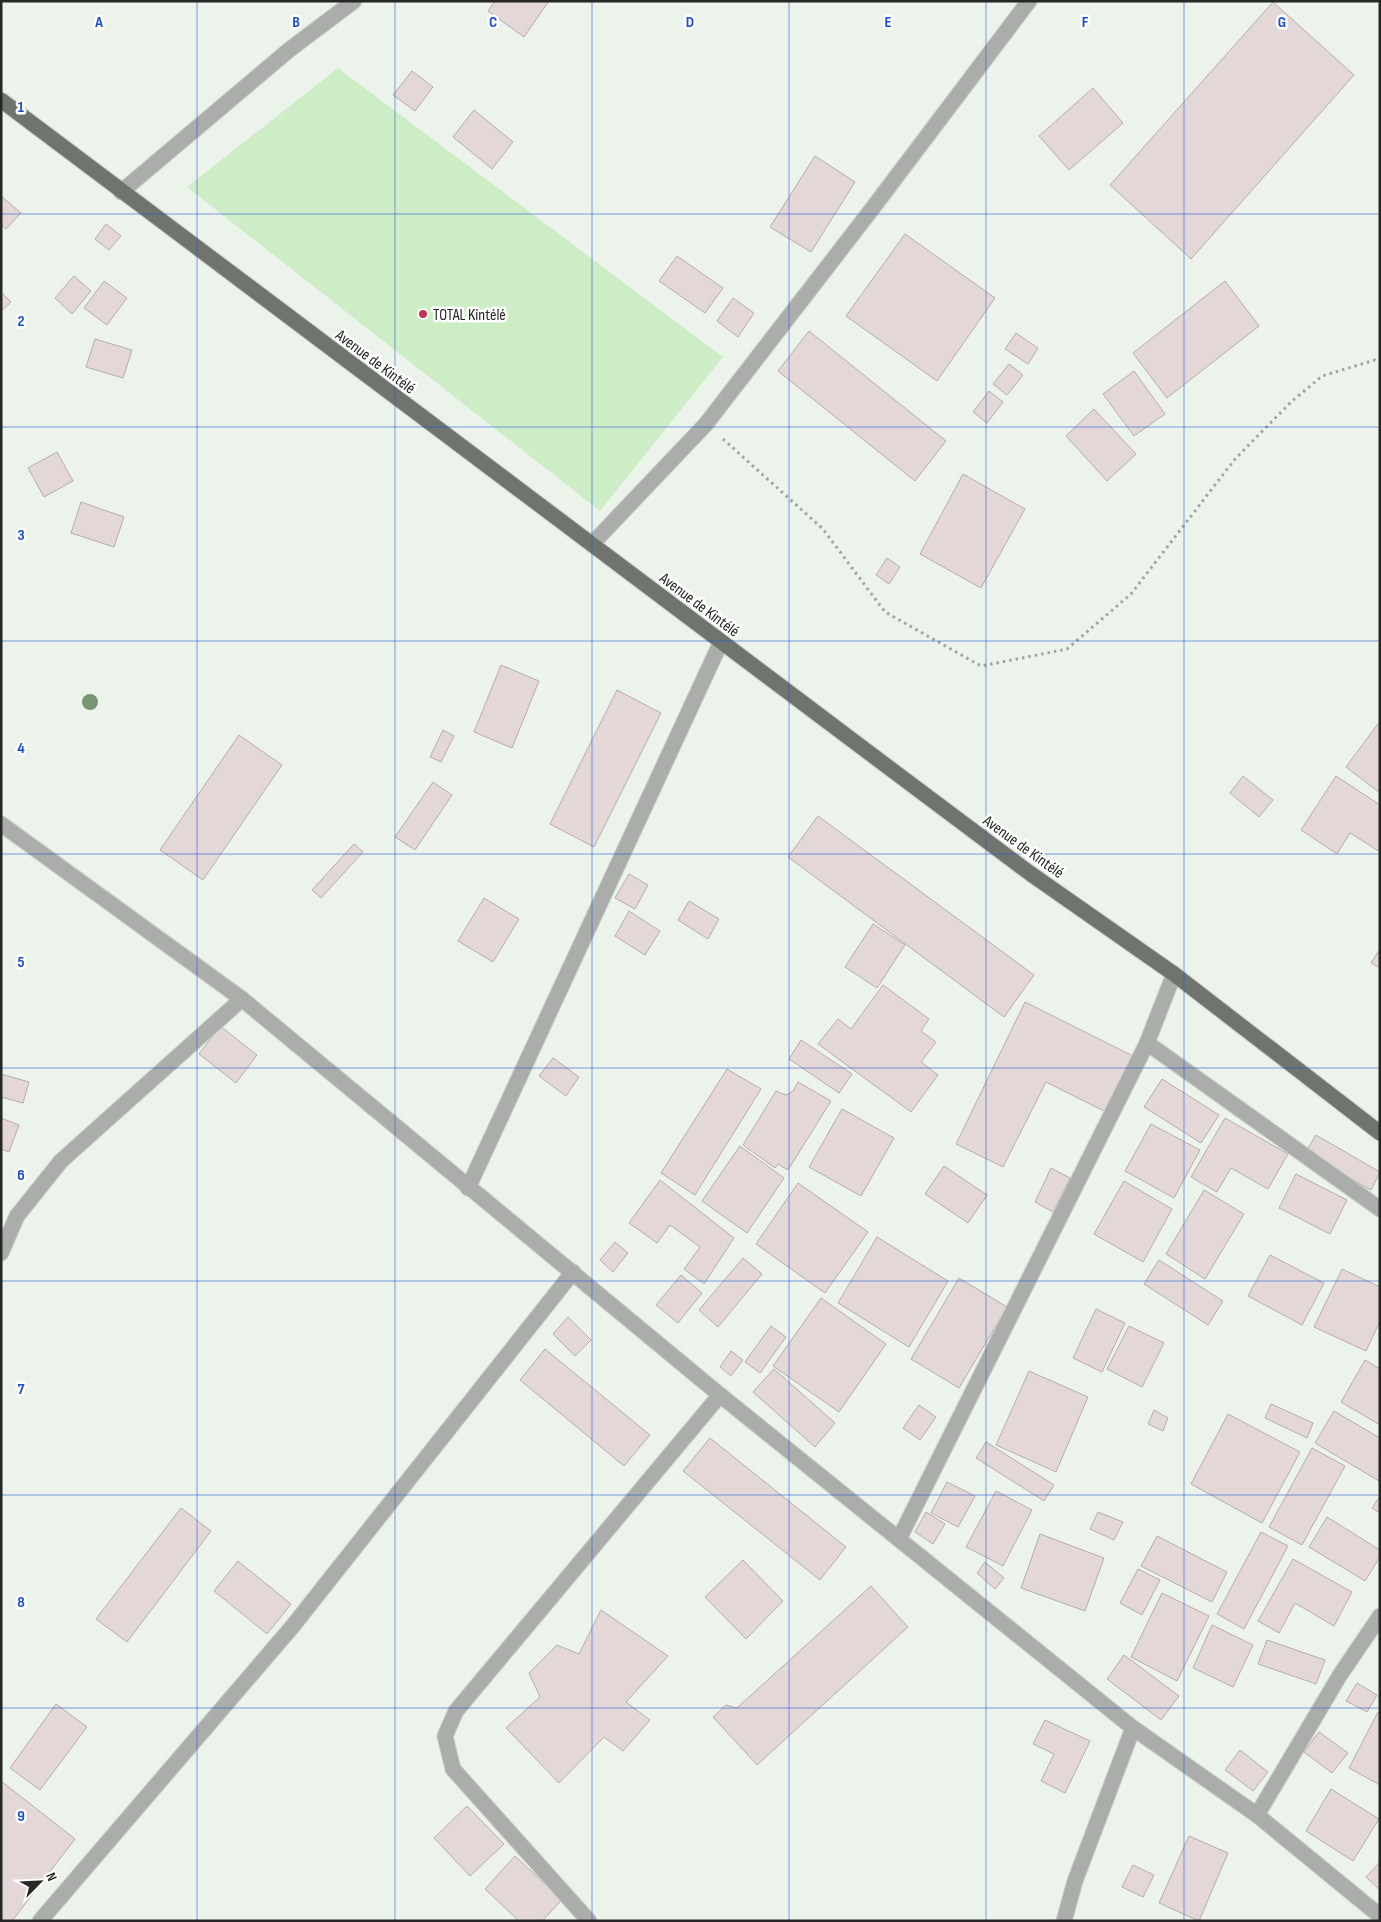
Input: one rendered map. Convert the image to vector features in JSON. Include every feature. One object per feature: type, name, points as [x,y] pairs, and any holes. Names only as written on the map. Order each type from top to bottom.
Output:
[{"type":"main road","name":"Avenue de Kintélé","points":[[1,100],[1031,874],[1174,974],[1380,1133]]},
{"type":"street","points":[[121,192],[274,63],[354,1]]},
{"type":"street","points":[[592,544],[706,424],[872,209],[1028,1]]},
{"type":"street","points":[[468,1188],[721,642]]},
{"type":"street","points":[[1,824],[242,999],[720,1395],[1133,1728],[1257,1815],[1380,1916]]},
{"type":"street","points":[[899,1539],[1147,1043],[1174,974]]},
{"type":"street","points":[[1,1253],[17,1216],[61,1161],[242,999]]},
{"type":"street","points":[[1147,1043],[1380,1209]]},
{"type":"street","points":[[40,1921],[292,1627],[573,1272]]},
{"type":"street","points":[[589,1921],[453,1769],[445,1736],[456,1710],[720,1395]]},
{"type":"street","points":[[1257,1815],[1340,1675],[1380,1616]]},
{"type":"street","points":[[1064,1921],[1075,1881],[1133,1728]]},
{"type":"path","points":[[706,424],[823,529],[885,612],[981,666],[1067,649],[1131,594],[1235,459],[1291,402],[1322,376],[1375,360],[1380,362]]},
{"type":"green space","points":[[338,68],[723,357],[600,511],[187,187]]},
{"type":"building","points":[[495,1],[549,1],[524,37],[488,11]]},
{"type":"building","points":[[1273,2],[1354,75],[1191,259],[1110,185]]},
{"type":"building","points":[[412,71],[433,87],[415,111],[393,95]]},
{"type":"building","points":[[1093,88],[1123,123],[1069,170],[1039,136]]},
{"type":"building","points":[[474,110],[513,142],[492,169],[453,137]]},
{"type":"building","points":[[815,156],[855,182],[811,252],[770,227]]},
{"type":"building","points":[[1,196],[21,213],[6,229],[1,225]]},
{"type":"building","points":[[106,224],[121,236],[109,250],[95,239]]},
{"type":"building","points":[[905,234],[995,298],[937,381],[846,316]]},
{"type":"building","points":[[677,256],[723,288],[705,313],[659,281]]},
{"type":"building","points":[[74,276],[91,291],[72,314],[55,298]]},
{"type":"building","points":[[104,281],[127,298],[107,325],[84,308]]},
{"type":"building","points":[[1225,281],[1259,326],[1167,398],[1133,353]]},
{"type":"building","points":[[1,292],[11,302],[1,311]]},
{"type":"building","points":[[733,298],[754,313],[738,337],[717,321]]},
{"type":"building","points":[[809,331],[946,441],[915,481],[778,371]]},
{"type":"building","points":[[1016,333],[1038,348],[1028,364],[1005,349]]},
{"type":"building","points":[[95,339],[132,350],[123,378],[86,367]]},
{"type":"building","points":[[1009,364],[1023,375],[1007,395],[993,384]]},
{"type":"building","points":[[1134,371],[1165,414],[1134,436],[1103,394]]},
{"type":"building","points":[[989,391],[1003,402],[987,423],[973,412]]},
{"type":"building","points":[[1094,409],[1136,454],[1107,481],[1066,436]]},
{"type":"building","points":[[57,452],[73,481],[44,497],[28,468]]},
{"type":"building","points":[[963,474],[1025,509],[981,588],[920,554]]},
{"type":"building","points":[[81,502],[124,517],[114,547],[71,533]]},
{"type":"building","points":[[887,558],[900,567],[889,584],[876,575]]},
{"type":"building","points":[[501,665],[539,681],[512,748],[474,732]]},
{"type":"building","points":[[617,690],[661,713],[594,847],[550,824]]},
{"type":"building","points":[[1380,721],[1380,793],[1346,767]]},
{"type":"building","points":[[443,730],[454,736],[441,762],[430,757]]},
{"type":"building","points":[[239,735],[282,765],[203,880],[160,850]]},
{"type":"building","points":[[1243,776],[1273,800],[1259,817],[1230,793]]},
{"type":"building","points":[[1336,776],[1380,805],[1380,852],[1350,833],[1337,854],[1301,830]]},
{"type":"building","points":[[433,782],[452,795],[415,850],[395,837]]},
{"type":"building","points":[[818,816],[1034,975],[1004,1017],[788,857]]},
{"type":"building","points":[[354,844],[363,852],[321,898],[312,890]]},
{"type":"building","points":[[629,874],[648,885],[635,909],[615,898]]},
{"type":"building","points":[[484,898],[519,919],[493,962],[458,941]]},
{"type":"building","points":[[689,901],[719,919],[708,939],[678,920]]},
{"type":"building","points":[[629,911],[660,931],[645,955],[615,936]]},
{"type":"building","points":[[873,924],[905,945],[877,988],[845,967]]},
{"type":"building","points":[[1380,949],[1380,968],[1371,963]]},
{"type":"building","points":[[883,985],[929,1019],[921,1031],[936,1042],[921,1062],[938,1075],[911,1112],[818,1044],[838,1019],[851,1029]]},
{"type":"building","points":[[1025,1002],[1133,1056],[1106,1112],[1046,1082],[1003,1167],[956,1144]]},
{"type":"building","points":[[220,1026],[257,1055],[236,1083],[199,1054]]},
{"type":"building","points":[[801,1040],[852,1074],[839,1093],[789,1059]]},
{"type":"building","points":[[553,1058],[579,1077],[566,1096],[539,1076]]},
{"type":"building","points":[[727,1069],[761,1089],[695,1195],[661,1173]]},
{"type":"building","points":[[1,1074],[29,1082],[23,1103],[1,1097]]},
{"type":"building","points":[[1162,1079],[1219,1115],[1201,1143],[1144,1107]]},
{"type":"building","points":[[798,1082],[831,1101],[788,1170],[778,1164],[775,1168],[743,1145],[776,1091],[786,1095],[793,1091]]},
{"type":"building","points":[[842,1109],[894,1138],[861,1196],[809,1167]]},
{"type":"building","points":[[1,1118],[19,1125],[9,1152],[1,1149]]},
{"type":"building","points":[[1225,1118],[1288,1154],[1268,1189],[1231,1168],[1217,1192],[1191,1177]]},
{"type":"building","points":[[1151,1124],[1200,1150],[1174,1198],[1125,1171]]},
{"type":"building","points":[[1316,1135],[1380,1172],[1371,1190],[1305,1153]]},
{"type":"building","points":[[740,1146],[784,1178],[747,1233],[702,1201]]},
{"type":"building","points":[[944,1166],[987,1195],[968,1223],[925,1194]]},
{"type":"building","points":[[1051,1168],[1070,1178],[1053,1212],[1035,1202]]},
{"type":"building","points":[[1296,1174],[1347,1200],[1330,1234],[1279,1208]]},
{"type":"building","points":[[660,1180],[734,1238],[704,1284],[684,1269],[700,1247],[670,1225],[657,1243],[629,1223]]},
{"type":"building","points":[[1124,1181],[1172,1209],[1143,1262],[1094,1234]]},
{"type":"building","points":[[798,1183],[868,1232],[825,1293],[756,1244]]},
{"type":"building","points":[[1204,1190],[1244,1214],[1205,1279],[1166,1254]]},
{"type":"building","points":[[877,1237],[948,1281],[909,1347],[838,1303]]},
{"type":"building","points":[[615,1242],[628,1253],[613,1272],[600,1260]]},
{"type":"building","points":[[1270,1255],[1324,1283],[1302,1325],[1248,1296]]},
{"type":"building","points":[[743,1258],[762,1274],[718,1327],[699,1310]]},
{"type":"building","points":[[1159,1260],[1223,1301],[1208,1325],[1144,1284]]},
{"type":"building","points":[[1342,1269],[1380,1287],[1380,1321],[1366,1351],[1314,1327]]},
{"type":"building","points":[[681,1275],[702,1293],[678,1323],[656,1305]]},
{"type":"building","points":[[959,1278],[1007,1307],[959,1388],[911,1359]]},
{"type":"building","points":[[821,1298],[886,1344],[839,1412],[773,1366]]},
{"type":"building","points":[[1096,1309],[1125,1323],[1102,1372],[1073,1358]]},
{"type":"building","points":[[568,1317],[591,1340],[575,1356],[553,1334]]},
{"type":"building","points":[[771,1326],[786,1337],[760,1373],[745,1362]]},
{"type":"building","points":[[1129,1326],[1164,1343],[1142,1387],[1107,1369]]},
{"type":"building","points":[[545,1349],[650,1435],[624,1466],[520,1380]]},
{"type":"building","points":[[731,1351],[743,1360],[731,1376],[720,1367]]},
{"type":"building","points":[[1365,1360],[1380,1369],[1380,1425],[1341,1402]]},
{"type":"building","points":[[774,1369],[835,1423],[815,1447],[753,1392]]},
{"type":"building","points":[[1029,1371],[1088,1397],[1056,1472],[996,1445]]},
{"type":"building","points":[[1271,1404],[1313,1423],[1307,1438],[1265,1418]]},
{"type":"building","points":[[919,1405],[936,1417],[920,1440],[903,1428]]},
{"type":"building","points":[[1154,1410],[1168,1418],[1163,1431],[1148,1424]]},
{"type":"building","points":[[1334,1411],[1380,1438],[1379,1481],[1315,1443]]},
{"type":"building","points":[[1228,1414],[1300,1452],[1262,1523],[1191,1484]]},
{"type":"building","points":[[710,1438],[846,1547],[820,1580],[683,1471]]},
{"type":"building","points":[[986,1442],[1054,1485],[1044,1501],[976,1458]]},
{"type":"building","points":[[1312,1448],[1345,1466],[1302,1545],[1269,1527]]},
{"type":"building","points":[[947,1482],[975,1496],[958,1527],[931,1513]]},
{"type":"building","points":[[996,1491],[1032,1510],[1003,1566],[966,1547]]},
{"type":"building","points":[[1380,1496],[1380,1513],[1372,1508]]},
{"type":"building","points":[[181,1508],[211,1531],[127,1642],[96,1619]]},
{"type":"building","points":[[926,1512],[945,1524],[933,1544],[915,1532]]},
{"type":"building","points":[[1098,1512],[1123,1522],[1114,1540],[1090,1529]]},
{"type":"building","points":[[1327,1517],[1380,1550],[1380,1557],[1365,1581],[1309,1547]]},
{"type":"building","points":[[1261,1532],[1288,1546],[1244,1629],[1217,1614]]},
{"type":"building","points":[[1040,1534],[1104,1558],[1085,1611],[1021,1588]]},
{"type":"building","points":[[1157,1536],[1227,1572],[1212,1602],[1141,1566]]},
{"type":"building","points":[[1293,1559],[1352,1592],[1334,1626],[1295,1603],[1279,1633],[1258,1621]]},
{"type":"building","points":[[743,1560],[783,1601],[746,1639],[705,1597]]},
{"type":"building","points":[[238,1561],[291,1604],[267,1634],[214,1591]]},
{"type":"building","points":[[985,1562],[1004,1578],[995,1589],[977,1573]]},
{"type":"building","points":[[1138,1569],[1160,1580],[1142,1615],[1120,1603]]},
{"type":"building","points":[[871,1586],[908,1627],[757,1765],[713,1717],[726,1705],[737,1708]]},
{"type":"building","points":[[1162,1593],[1209,1616],[1177,1681],[1131,1657]]},
{"type":"building","points":[[601,1610],[668,1656],[626,1702],[650,1720],[623,1751],[604,1737],[559,1783],[506,1728],[540,1697],[529,1673],[557,1645],[579,1654]]},
{"type":"building","points":[[1212,1625],[1253,1645],[1233,1687],[1193,1668]]},
{"type":"building","points":[[1267,1640],[1325,1660],[1316,1684],[1258,1664]]},
{"type":"building","points":[[1124,1655],[1179,1696],[1161,1720],[1107,1679]]},
{"type":"building","points":[[1357,1683],[1377,1695],[1367,1712],[1346,1701]]},
{"type":"building","points":[[56,1704],[87,1727],[40,1790],[10,1768]]},
{"type":"building","points":[[1378,1712],[1380,1713],[1380,1785],[1349,1768]]},
{"type":"building","points":[[1045,1720],[1090,1741],[1065,1793],[1041,1781],[1054,1754],[1033,1744]]},
{"type":"building","points":[[1319,1732],[1348,1753],[1332,1773],[1304,1752]]},
{"type":"building","points":[[1240,1750],[1268,1772],[1253,1791],[1225,1770]]},
{"type":"building","points":[[1,1781],[75,1839],[12,1921],[1,1921]]},
{"type":"building","points":[[1331,1789],[1379,1819],[1353,1861],[1306,1831]]},
{"type":"building","points":[[467,1806],[504,1844],[470,1876],[434,1838]]},
{"type":"building","points":[[1189,1836],[1228,1853],[1199,1921],[1159,1903]]},
{"type":"building","points":[[515,1856],[562,1900],[542,1921],[519,1921],[485,1889]]},
{"type":"building","points":[[1380,1862],[1380,1890],[1366,1877]]},
{"type":"building","points":[[1133,1865],[1154,1875],[1143,1897],[1122,1887]]},
{"type":"place","name":"TOTAL Kintélé","points":[[423,314]]}]
